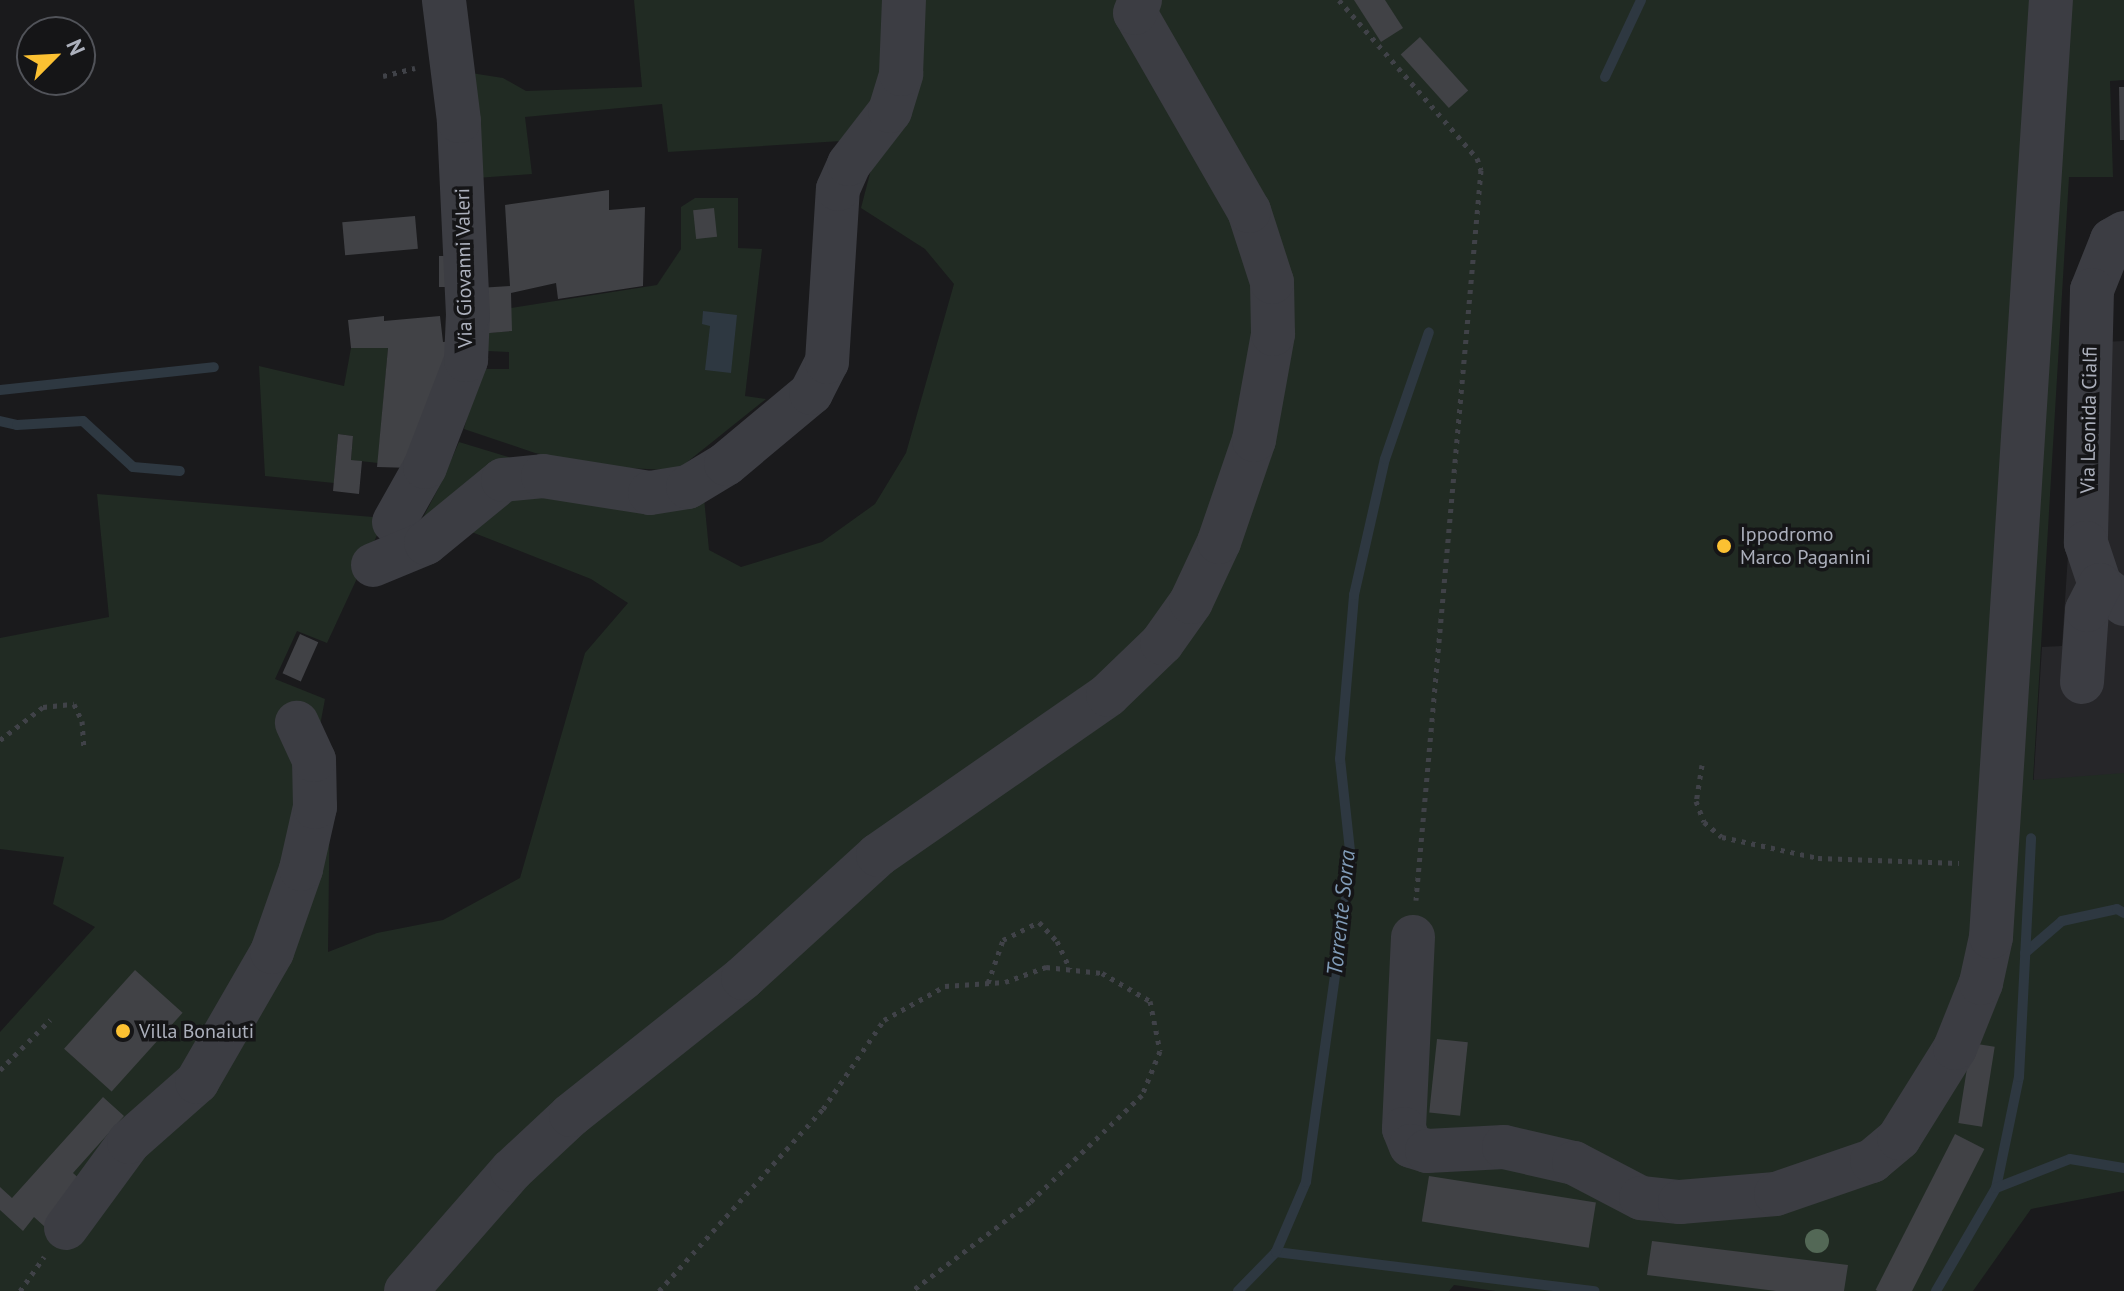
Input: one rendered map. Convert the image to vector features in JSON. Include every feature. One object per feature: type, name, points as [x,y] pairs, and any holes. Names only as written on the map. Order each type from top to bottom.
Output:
[{"type":"street","name":"Via Giovanni Valeri","points":[[394,522],[425,467],[466,360],[468,300],[459,121],[444,0]]},
{"type":"street","points":[[373,565],[426,543],[503,480],[543,476],[650,493],[688,487],[726,464],[811,393],[827,362],[838,189],[849,164],[890,111],[901,74],[904,0]]},
{"type":"street","points":[[406,1291],[512,1170],[571,1115],[743,978],[878,855],[1108,695],[1162,643],[1191,602],[1219,542],[1254,440],[1273,334],[1272,282],[1249,211],[1135,13],[1140,0]]},
{"type":"street","points":[[1413,937],[1404,1129],[1411,1146],[1427,1151],[1504,1147],[1574,1163],[1641,1198],[1727,1201],[1776,1194],[1829,1179],[1872,1161],[1899,1138],[1955,1048],[1981,983],[1991,937],[2051,0]]},
{"type":"street","name":"Via Leonida Cialfi","points":[[2112,595],[2086,543],[2092,290],[2112,240],[2124,233]]},
{"type":"street","points":[[2082,682],[2087,610],[2112,595]]},
{"type":"street","points":[[66,1228],[129,1142],[197,1082],[272,952],[315,807],[314,760],[297,723]]},
{"type":"path","points":[[1339,0],[1477,158],[1481,170],[1413,937]]},
{"type":"path","points":[[0,740],[43,707],[74,704],[82,721],[84,747]]},
{"type":"path","points":[[1702,765],[1696,801],[1704,822],[1722,837],[1818,858],[1996,865]]},
{"type":"path","points":[[988,983],[1003,940],[1039,922],[1057,941],[1070,970]]},
{"type":"path","points":[[659,1291],[823,1109],[884,1020],[945,986],[988,983],[1046,967],[1102,973],[1150,1001],[1160,1051],[1142,1095],[1030,1202],[912,1291]]},
{"type":"path","points":[[0,1070],[50,1020]]},
{"type":"shaded area","points":[[634,0],[897,0],[893,80],[857,140],[668,152],[662,104],[525,117],[532,174],[477,178],[471,73],[503,78],[526,91],[642,87]]},
{"type":"shaded area","points":[[915,0],[2124,0],[2124,80],[2110,81],[2113,177],[2069,177],[2033,780],[2124,773],[2124,1191],[2031,1209],[1973,1291],[1495,1291],[1454,1285],[1449,1291],[0,1291],[0,1032],[95,927],[53,904],[64,857],[0,849],[0,638],[109,617],[97,494],[385,518],[327,643],[297,631],[275,679],[325,699],[317,742],[330,786],[328,952],[377,933],[443,920],[520,878],[585,653],[628,603],[591,579],[464,529],[507,490],[704,498],[709,550],[741,567],[822,542],[875,504],[906,453],[954,284],[925,249],[861,208]]},
{"type":"shaded area","points":[[695,198],[738,198],[738,248],[762,249],[745,396],[766,399],[681,467],[667,470],[607,467],[535,453],[464,429],[478,375],[486,369],[509,369],[509,352],[487,351],[478,334],[511,331],[511,308],[657,285],[681,249],[681,207]]},
{"type":"shaded area","points":[[703,311],[737,315],[731,373],[705,370],[710,326],[702,324]]},
{"type":"shaded area","points":[[2124,341],[2124,787],[2033,790],[2042,647],[2062,646],[2082,343]]},
{"type":"shaded area","points":[[351,348],[388,348],[378,463],[351,460],[353,436],[338,434],[334,483],[265,476],[259,366],[344,386]]},
{"type":"shaded area","points":[[459,442],[528,463],[416,531],[440,485]]},
{"type":"building","points":[[1354,0],[1385,0],[1403,28],[1381,42]]},
{"type":"building","points":[[1420,37],[1468,91],[1449,108],[1401,54]]},
{"type":"building","points":[[2119,87],[2124,87],[2124,140],[2120,140]]},
{"type":"building","points":[[609,190],[609,210],[645,207],[643,286],[558,299],[556,283],[511,293],[512,331],[478,334],[478,288],[510,286],[505,205]]},
{"type":"building","points":[[714,208],[717,237],[696,239],[693,210]]},
{"type":"building","points":[[415,216],[418,249],[345,255],[342,222]]},
{"type":"building","points":[[439,256],[453,256],[453,287],[439,287]]},
{"type":"building","points":[[384,316],[384,321],[440,316],[443,342],[456,341],[413,468],[377,467],[388,348],[351,348],[348,320]]},
{"type":"building","points":[[338,434],[353,436],[351,460],[362,461],[359,494],[333,491]]},
{"type":"building","points":[[300,634],[318,642],[301,681],[283,673]]},
{"type":"building","name":"Villa Bonaiuti","points":[[135,970],[183,1013],[112,1092],[64,1049]]},
{"type":"building","points":[[1437,1039],[1468,1042],[1460,1116],[1429,1113]]},
{"type":"building","points":[[1971,1043],[1995,1047],[1982,1127],[1958,1123]]},
{"type":"building","points":[[103,1097],[124,1116],[73,1173],[84,1183],[45,1227],[34,1217],[23,1231],[0,1210],[0,1187],[12,1198]]},
{"type":"building","points":[[1955,1134],[1984,1149],[1912,1291],[1876,1290]]},
{"type":"building","points":[[1429,1176],[1596,1202],[1589,1248],[1422,1221]]},
{"type":"building","points":[[1652,1241],[1848,1265],[1844,1291],[1776,1291],[1647,1275]]},
{"type":"waterway","name":"Torrente Sorra","points":[[1605,77],[1641,0]]},
{"type":"waterway","name":"Torrente Sorra","points":[[1238,1291],[1276,1252],[1306,1182],[1351,860],[1340,759],[1354,595],[1385,459],[1429,332]]},
{"type":"waterway","points":[[0,390],[214,367]]},
{"type":"waterway","points":[[0,421],[17,425],[83,421],[133,467],[180,471]]},
{"type":"waterway","points":[[1996,1188],[2019,1077],[2031,838]]},
{"type":"waterway","points":[[2025,953],[2062,921],[2117,909],[2124,913]]},
{"type":"waterway","points":[[1936,1291],[1996,1188],[2070,1159],[2124,1168]]},
{"type":"waterway","points":[[1276,1252],[1595,1291]]},
{"type":"place","name":"Ippodromo Marco Paganini","points":[[1724,546]]},
{"type":"place","name":"Villa Bonaiuti","points":[[123,1031]]}]
